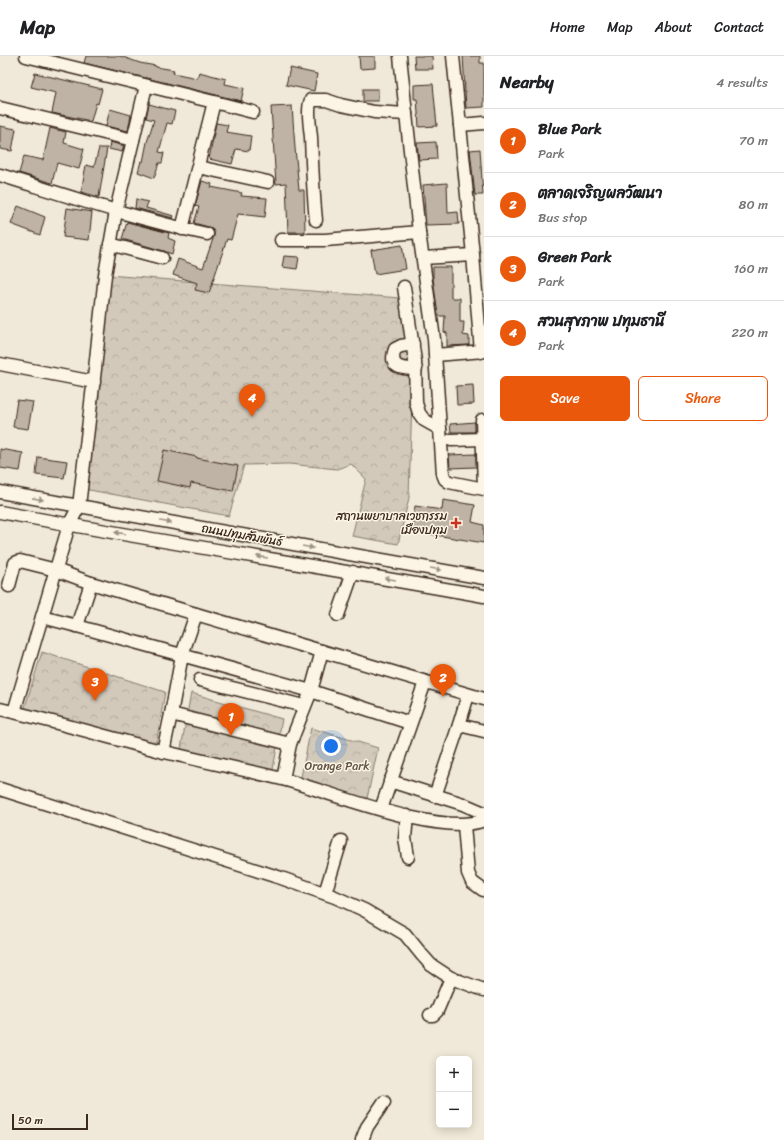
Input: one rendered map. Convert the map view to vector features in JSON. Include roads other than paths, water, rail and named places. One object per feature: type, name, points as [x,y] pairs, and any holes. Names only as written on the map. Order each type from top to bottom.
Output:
[{"type":"street","points":[[26,56],[253,112]]},
{"type":"street","points":[[400,56],[419,232],[435,355],[443,474],[445,479],[449,482],[484,488],[482,420]]},
{"type":"street","points":[[435,355],[482,352],[453,56]]},
{"type":"street","points":[[14,712],[69,525],[78,506],[94,382],[105,275],[110,244],[116,211],[146,86]]},
{"type":"street","points":[[316,220],[310,118],[311,100],[326,100],[341,105],[374,112],[406,114]]},
{"type":"street","points":[[182,229],[214,102]]},
{"type":"street","points":[[0,108],[133,140]]},
{"type":"street","points":[[460,125],[484,124]]},
{"type":"street","points":[[198,166],[268,182]]},
{"type":"street","points":[[0,175],[116,211],[206,234]]},
{"type":"street","points":[[281,240],[325,240],[419,232]]},
{"type":"street","points":[[110,244],[162,258]]},
{"type":"street","points":[[423,258],[473,255]]},
{"type":"street","points":[[404,287],[416,369],[416,402],[419,413],[424,420],[440,429]]},
{"type":"street","points":[[413,344],[401,346],[395,349],[392,355],[396,366],[403,369],[416,369]]},
{"type":"street","points":[[0,364],[94,382]]},
{"type":"street","points":[[451,440],[483,439]]},
{"type":"street","name":"ถนนปทุมสัมพันธ์","points":[[0,492],[484,578]]},
{"type":"street","name":"ถนนปทุมสัมพันธ์","points":[[0,512],[69,525],[353,572],[484,596]]},
{"type":"street","points":[[10,586],[14,566],[17,562],[56,570],[196,614],[484,699]]},
{"type":"street","points":[[338,615],[353,572]]},
{"type":"street","points":[[77,626],[91,582]]},
{"type":"street","points":[[163,752],[182,655],[196,614]]},
{"type":"street","points":[[42,617],[225,666],[311,691],[410,724]]},
{"type":"street","points":[[282,780],[290,744],[311,691],[322,651]]},
{"type":"street","points":[[222,685],[225,666]]},
{"type":"street","points":[[200,680],[304,706]]},
{"type":"street","points":[[381,809],[425,682]]},
{"type":"street","points":[[435,796],[468,695]]},
{"type":"street","points":[[0,709],[163,752],[282,780],[425,821],[464,825],[479,823],[484,820]]},
{"type":"street","points":[[171,714],[290,744]]},
{"type":"street","points":[[459,726],[484,731]]},
{"type":"street","points":[[390,781],[463,804],[484,813]]},
{"type":"street","points":[[0,789],[325,893],[364,910],[405,934],[431,964],[451,978],[484,990]]},
{"type":"street","points":[[407,816],[405,838],[408,857]]},
{"type":"street","points":[[464,825],[468,873],[472,882],[483,890]]},
{"type":"street","points":[[325,893],[341,841]]},
{"type":"street","points":[[430,1015],[433,1015],[437,1011],[451,978]]},
{"type":"street","points":[[362,1140],[367,1127],[384,1102]]},
{"type":"place","name":"สวนสุขภาพ ปทุมธานี","points":[[252,417]]},
{"type":"place","name":"สถานพยาบาลเวชกรรม เมืองปทุม","points":[[456,523]]},
{"type":"place","name":"ตลาดเจริญผลวัฒนา","points":[[443,697]]},
{"type":"place","name":"Green Park","points":[[95,701]]},
{"type":"place","name":"Blue Park","points":[[231,736]]},
{"type":"park label","name":"Orange Park","points":[[337,766]]}]
